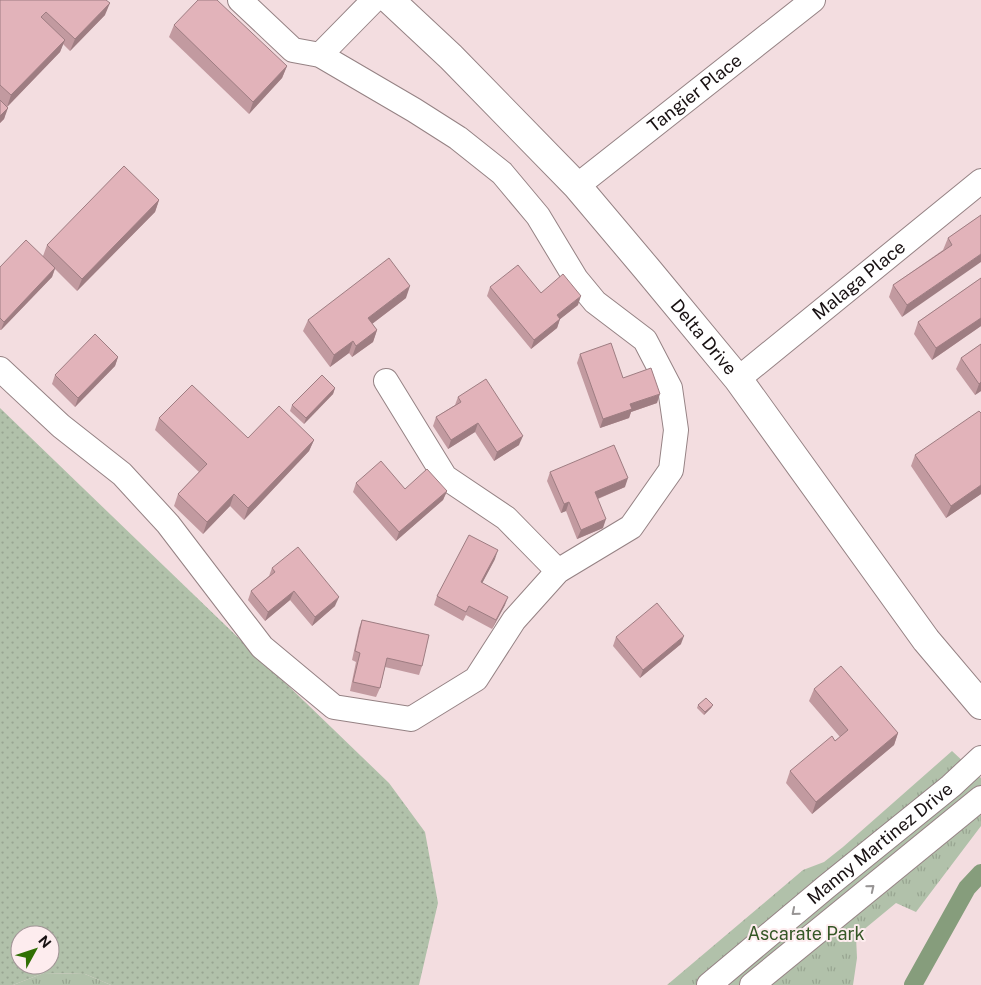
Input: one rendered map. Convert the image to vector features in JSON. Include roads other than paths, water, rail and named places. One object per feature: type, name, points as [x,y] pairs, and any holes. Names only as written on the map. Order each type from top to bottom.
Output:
[{"type":"main road","name":"Delta Drive","points":[[390,0],[451,57],[577,186],[738,379],[926,640],[981,704]]},
{"type":"street","points":[[0,369],[61,426],[122,474],[168,524],[262,647],[334,707],[410,719],[476,679],[514,620],[558,571],[631,527],[671,470],[676,430],[670,388],[645,340],[595,302],[576,279],[538,216],[502,173],[458,138],[320,55],[293,50],[240,0]]},
{"type":"street","points":[[320,55],[374,0]]},
{"type":"street","name":"Tangier Place","points":[[577,186],[813,0]]},
{"type":"street","name":"Malaga Place","points":[[738,379],[981,181]]},
{"type":"street","points":[[386,382],[445,477],[506,518],[558,571]]},
{"type":"street","name":"Manny Martinez Drive","points":[[709,985],[951,786],[981,758]]},
{"type":"street","name":"Manny Martinez Drive","points":[[752,985],[981,798]]},
{"type":"street","points":[[826,887],[845,910]]},
{"type":"waterway","points":[[913,985],[967,888],[981,873]]},
{"type":"park label","name":"Ascarate Park","points":[[806,934]]}]
